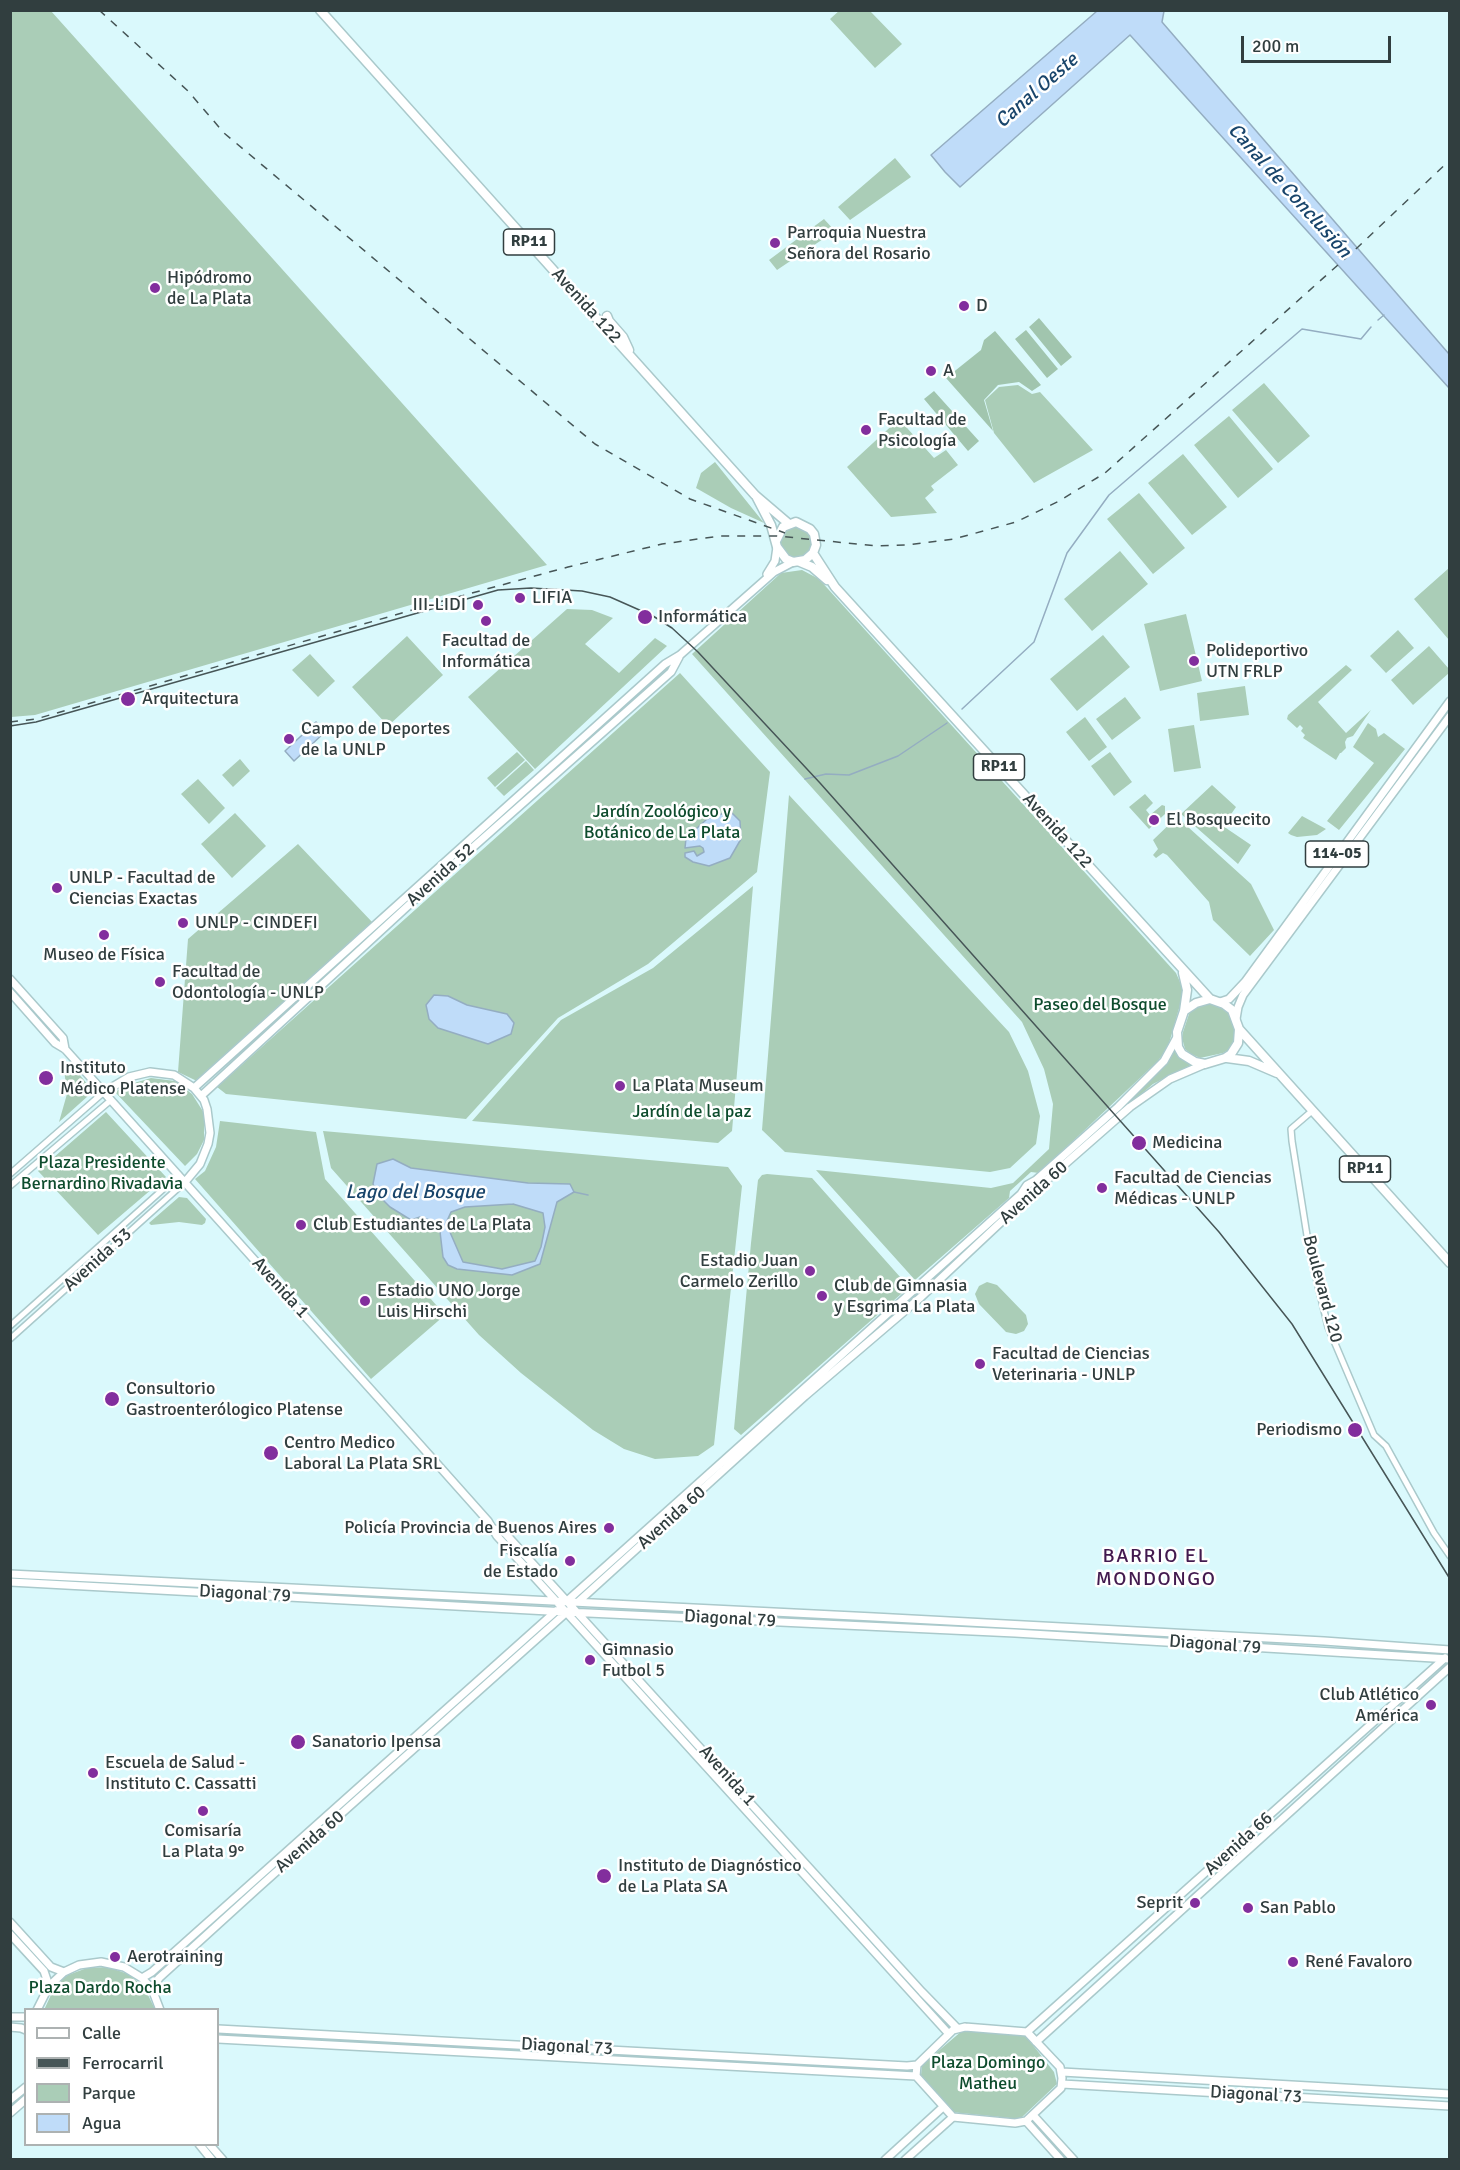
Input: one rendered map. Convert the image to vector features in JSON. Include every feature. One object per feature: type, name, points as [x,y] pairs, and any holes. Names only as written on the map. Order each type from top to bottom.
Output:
[{"type":"highway","name":"Avenida 122","points":[[320,10],[755,495],[789,524]]},
{"type":"highway","points":[[608,316],[609,321],[623,337],[631,356]]},
{"type":"highway","name":"Avenida 122","points":[[755,495],[771,525],[776,544]]},
{"type":"highway","name":"RP11","points":[[789,524],[796,522],[810,529],[816,539],[813,553]]},
{"type":"highway","points":[[776,544],[779,531],[789,524]]},
{"type":"highway","name":"RP11","points":[[776,544],[786,559],[796,562]]},
{"type":"highway","name":"Avenida 122","points":[[813,553],[835,587]]},
{"type":"highway","points":[[796,562],[813,553]]},
{"type":"highway","name":"Avenida 122","points":[[796,562],[812,567],[835,587],[1210,999]]},
{"type":"highway","points":[[1181,969],[1187,990],[1176,1039],[1182,1053],[1188,1059],[1205,1064]]},
{"type":"highway","points":[[1184,1011],[1196,1003],[1210,999]]},
{"type":"highway","name":"RP11","points":[[1210,999],[1232,1010],[1239,1029],[1449,1263]]},
{"type":"highway","points":[[1225,1058],[1238,1043],[1239,1029]]},
{"type":"highway","name":"RP11","points":[[1205,1064],[1225,1058],[1249,1061],[1280,1075]]},
{"type":"main road","name":"Avenida 52","points":[[760,584],[775,561],[776,544]]},
{"type":"main road","name":"Avenida 52","points":[[194,1088],[665,664],[680,655],[781,567],[796,562]]},
{"type":"main road","name":"Avenida 52","points":[[201,1096],[436,880],[671,672],[680,655]]},
{"type":"main road","name":"114-05","points":[[1220,1002],[1229,999],[1245,982],[1449,701]]},
{"type":"main road","name":"114-05","points":[[1236,1019],[1238,1007],[1244,995],[1449,716]]},
{"type":"main road","name":"Avenida 1","points":[[10,979],[63,1038],[65,1048]]},
{"type":"main road","name":"Avenida 1","points":[[10,992],[55,1043],[65,1048],[494,1529],[503,1531],[567,1607],[948,2033]]},
{"type":"main road","name":"Avenida 60","points":[[152,1989],[159,1978],[1021,1194],[1027,1185],[1036,1180],[1126,1100],[1164,1061],[1176,1039]]},
{"type":"main road","name":"Avenida 60","points":[[142,1978],[152,1972],[805,1396],[921,1297],[1130,1107],[1170,1079],[1205,1064]]},
{"type":"main road","points":[[104,1092],[129,1077],[150,1072],[174,1075],[194,1088],[207,1109],[210,1124],[208,1144],[200,1164],[184,1182]]},
{"type":"main road","name":"Diagonal 79","points":[[10,1574],[567,1607]]},
{"type":"main road","name":"Diagonal 79","points":[[10,1582],[1324,1641],[1448,1656]]},
{"type":"main road","name":"Avenida 1","points":[[567,1607],[957,2028]]},
{"type":"main road","name":"Avenida 66","points":[[1028,2032],[1448,1656]]},
{"type":"main road","name":"Avenida 66","points":[[1036,2042],[1449,1667]]},
{"type":"main road","points":[[10,1922],[51,1967],[64,1972]]},
{"type":"main road","points":[[10,1934],[44,1971],[49,1986]]},
{"type":"main road","points":[[38,2008],[49,1986],[64,1972],[79,1965],[101,1962],[124,1967],[142,1978],[152,1989],[159,2008]]},
{"type":"main road","points":[[152,1972],[159,1978]]},
{"type":"main road","points":[[10,2017],[23,2017],[23,2029],[10,2027]]},
{"type":"main road","points":[[957,2028],[1028,2032],[1062,2072],[1062,2084],[1058,2091],[1026,2121],[1015,2123],[952,2117],[916,2076],[917,2065],[948,2033],[957,2028]]},
{"type":"main road","name":"Diagonal 73","points":[[219,2029],[917,2065]]},
{"type":"main road","name":"Diagonal 73","points":[[219,2039],[916,2076]]},
{"type":"main road","name":"Diagonal 73","points":[[1062,2072],[1449,2094]]},
{"type":"main road","name":"Diagonal 73","points":[[1062,2084],[1449,2106]]},
{"type":"main road","points":[[10,2100],[24,2089]]},
{"type":"main road","points":[[10,2113],[24,2101]]},
{"type":"main road","points":[[885,2160],[943,2107]]},
{"type":"main road","points":[[1033,2115],[1074,2160]]},
{"type":"main road","points":[[905,2160],[952,2117]]},
{"type":"main road","points":[[1026,2121],[1061,2160]]},
{"type":"main road","points":[[200,2146],[212,2160]]},
{"type":"main road","points":[[210,2146],[223,2160]]},
{"type":"street","points":[[10,1174],[104,1092]]},
{"type":"street","points":[[10,1186],[111,1100]]},
{"type":"street","name":"Boulevard 120","points":[[1312,1111],[1291,1129],[1309,1248],[1328,1327],[1374,1435],[1386,1446],[1449,1556]]},
{"type":"street","name":"Avenida 53","points":[[10,1326],[179,1175]]},
{"type":"street","name":"Avenida 53","points":[[10,1339],[184,1182]]},
{"type":"green space","name":"Hipódromo de La Plata","points":[[11,10],[51,11],[547,565],[35,715],[11,717]]},
{"type":"green space","points":[[840,10],[870,11],[902,44],[875,68],[830,19]]},
{"type":"green space","points":[[895,158],[911,177],[850,220],[838,207]]},
{"type":"green space","points":[[824,219],[835,231],[777,270],[769,260]]},
{"type":"green space","points":[[1039,318],[1072,357],[1061,366],[1029,327]]},
{"type":"green space","points":[[1026,330],[1058,369],[1047,378],[1015,339]]},
{"type":"green space","points":[[995,331],[1041,385],[1032,391],[1019,382],[998,385],[984,400],[993,431],[946,378],[981,350],[984,340]]},
{"type":"green space","points":[[1264,383],[1310,436],[1278,463],[1232,410]]},
{"type":"green space","points":[[1018,385],[1032,394],[1040,392],[1093,450],[1034,483],[994,433],[985,400],[999,387]]},
{"type":"green space","points":[[934,391],[979,441],[968,451],[924,399]]},
{"type":"green space","points":[[1229,416],[1273,469],[1238,498],[1194,445]]},
{"type":"green space","points":[[899,419],[934,458],[946,450],[958,465],[931,486],[934,490],[925,498],[937,513],[891,517],[847,467]]},
{"type":"green space","points":[[1183,454],[1227,507],[1192,535],[1148,483]]},
{"type":"green space","points":[[715,462],[764,523],[696,488],[701,473]]},
{"type":"green space","points":[[1139,493],[1185,548],[1153,574],[1107,519]]},
{"type":"green space","points":[[796,527],[808,531],[812,543],[808,555],[796,559],[784,555],[780,543],[784,531]]},
{"type":"green space","points":[[1120,551],[1148,584],[1092,631],[1064,599]]},
{"type":"green space","points":[[1449,568],[1449,640],[1414,599]]},
{"type":"green space","name":"Paseo del Bosque","points":[[802,570],[819,579],[1176,973],[1184,991],[1168,1047],[1158,1061],[1039,1173],[1031,1172],[1010,1191],[1009,1198],[915,1280],[816,1170],[991,1188],[1013,1183],[1049,1149],[1053,1104],[1044,1069],[1022,1022],[692,654],[781,573]]},
{"type":"green space","points":[[567,609],[592,610],[613,618],[585,644],[619,673],[655,638],[667,646],[535,769],[468,697]]},
{"type":"green space","points":[[1186,614],[1202,681],[1160,691],[1144,624]]},
{"type":"green space","points":[[1398,630],[1414,648],[1386,673],[1370,656]]},
{"type":"green space","points":[[1103,635],[1130,667],[1077,711],[1050,679]]},
{"type":"green space","points":[[407,636],[443,675],[388,726],[352,687]]},
{"type":"green space","points":[[1429,646],[1449,669],[1449,673],[1413,705],[1391,680]]},
{"type":"green space","points":[[310,654],[335,681],[318,697],[292,670]]},
{"type":"green space","points":[[1346,665],[1352,670],[1318,702],[1346,733],[1371,710],[1353,736],[1347,738],[1346,748],[1336,760],[1303,738],[1305,735],[1301,731],[1303,728],[1300,725],[1297,728],[1287,719],[1288,715]]},
{"type":"green space","name":"Jardín Zoológico y Botánico de La Plata","points":[[680,673],[770,772],[757,872],[648,964],[558,1018],[466,1119],[226,1094],[217,1087]]},
{"type":"green space","points":[[1245,686],[1249,715],[1200,721],[1197,693]]},
{"type":"green space","points":[[1125,697],[1141,718],[1112,740],[1096,719]]},
{"type":"green space","points":[[1085,717],[1107,747],[1089,761],[1066,732]]},
{"type":"green space","points":[[1368,723],[1376,729],[1378,737],[1384,733],[1405,749],[1339,830],[1327,821],[1374,763],[1353,747]]},
{"type":"green space","points":[[1194,725],[1201,768],[1174,772],[1168,729]]},
{"type":"green space","points":[[517,752],[525,760],[495,787],[487,778]]},
{"type":"green space","points":[[1110,752],[1132,782],[1114,796],[1091,766]]},
{"type":"green space","points":[[240,759],[250,771],[233,787],[222,775]]},
{"type":"green space","points":[[526,761],[534,770],[504,796],[496,788]]},
{"type":"green space","points":[[198,779],[225,808],[209,824],[181,794]]},
{"type":"green space","points":[[1212,785],[1236,807],[1223,826],[1251,845],[1238,864],[1181,814]]},
{"type":"green space","points":[[1145,794],[1153,803],[1146,810],[1150,815],[1162,805],[1165,806],[1165,814],[1149,829],[1129,807]]},
{"type":"green space","name":"Paseo del Bosque","points":[[789,795],[1009,1032],[1028,1071],[1040,1116],[1036,1144],[1010,1168],[990,1172],[785,1152],[762,1130]]},
{"type":"green space","points":[[235,813],[266,846],[232,878],[201,844]]},
{"type":"green space","points":[[1302,816],[1326,829],[1317,835],[1297,837],[1288,833]]},
{"type":"green space","points":[[1177,817],[1251,884],[1274,930],[1250,956],[1213,920],[1209,902],[1167,855],[1163,853],[1156,858],[1153,855],[1158,849],[1153,840]]},
{"type":"green space","points":[[298,844],[373,923],[199,1082],[178,1072],[188,939]]},
{"type":"green space","name":"Jardín de la paz","points":[[753,886],[732,1131],[718,1143],[472,1121],[561,1020],[653,968]]},
{"type":"green space","points":[[1213,1003],[1223,1005],[1230,1012],[1234,1020],[1236,1040],[1231,1049],[1223,1053],[1200,1058],[1185,1049],[1183,1032],[1189,1014],[1195,1008]]},
{"type":"green space","points":[[1175,1049],[1180,1058],[1191,1065],[1153,1084],[1119,1113],[1117,1111],[1164,1066]]},
{"type":"green space","points":[[70,1063],[88,1085],[88,1096],[59,1122],[67,1094],[64,1069]]},
{"type":"green space","points":[[151,1078],[175,1081],[192,1094],[204,1113],[204,1140],[197,1154],[185,1166],[115,1092],[124,1086]]},
{"type":"green space","name":"Plaza Presidente Bernardino Rivadavia","points":[[106,1112],[166,1177],[98,1235],[38,1171]]},
{"type":"green space","name":"Club Estudiantes de La Plata","points":[[220,1121],[316,1132],[325,1179],[445,1315],[371,1379],[195,1179],[205,1171],[216,1147]]},
{"type":"green space","points":[[323,1131],[728,1167],[742,1186],[714,1445],[698,1456],[655,1459],[624,1449],[593,1430],[521,1373],[479,1335],[331,1168]]},
{"type":"green space","name":"Club de Gimnasia y Esgrima La Plata","points":[[762,1175],[812,1178],[909,1287],[741,1435],[734,1429],[751,1243],[758,1180]]},
{"type":"green space","points":[[179,1197],[187,1198],[206,1219],[205,1223],[202,1225],[179,1222],[151,1225],[149,1223]]},
{"type":"green space","points":[[987,1282],[997,1285],[1026,1315],[1028,1324],[1024,1331],[1016,1334],[1006,1332],[979,1304],[975,1294],[979,1286]]},
{"type":"green space","name":"Plaza Dardo Rocha","points":[[108,1967],[128,1974],[144,1987],[154,2008],[45,2008],[56,1984],[68,1975],[87,1968]]},
{"type":"green space","name":"Plaza Domingo Matheu","points":[[963,2030],[1025,2035],[1054,2072],[1057,2084],[1020,2119],[951,2112],[921,2075],[922,2065]]},
{"type":"water","points":[[1097,11],[1164,11],[1162,22],[1449,354],[1449,388],[1130,35],[960,187],[945,172],[931,155]]},
{"type":"water","points":[[316,722],[325,732],[294,761],[285,751]]},
{"type":"water","points":[[730,811],[740,821],[741,839],[730,858],[709,866],[693,862],[685,857],[685,853],[694,851],[697,856],[704,852],[700,846],[685,848],[686,838],[707,819]]},
{"type":"water","points":[[434,995],[448,996],[467,1005],[507,1014],[514,1023],[511,1034],[488,1044],[438,1028],[429,1019],[426,1005]]},
{"type":"water","name":"Lago del Bosque","points":[[393,1159],[411,1168],[528,1183],[570,1184],[574,1192],[557,1202],[540,1264],[512,1275],[457,1269],[448,1265],[443,1257],[439,1223],[420,1217],[411,1220],[390,1207],[379,1196],[373,1184],[377,1164]],"holes":[[[513,1204],[543,1213],[545,1227],[541,1247],[535,1261],[502,1269],[463,1262],[446,1223],[451,1212],[465,1207]]]},
{"type":"waterway","points":[[1378,320],[1384,315]]},
{"type":"waterway","points":[[962,709],[1034,642],[1067,553],[1109,495],[1302,329],[1361,339],[1371,327]]},
{"type":"waterway","points":[[805,779],[826,774],[849,775],[898,756],[947,723]]},
{"type":"waterway","points":[[574,1192],[588,1195]]},
{"type":"tram line","points":[[10,726],[36,722],[498,590],[531,588],[582,591],[610,597],[653,616],[672,628],[698,652],[820,783],[1219,1232],[1292,1324],[1450,1579]]},
{"type":"railway","points":[[99,10],[188,91],[224,133],[595,444],[690,499],[785,533]]},
{"type":"railway","points":[[10,722],[36,719],[450,599],[662,544],[720,536],[777,536],[877,546],[906,545],[954,539],[1016,522],[1059,501],[1105,473],[1358,247],[1450,160]]},
{"type":"place","name":"Parroquia Nuestra Señora del Rosario","points":[[775,243]]},
{"type":"place","name":"Hipódromo de La Plata","points":[[155,288]]},
{"type":"place","name":"D","points":[[964,306]]},
{"type":"place","name":"A","points":[[931,371]]},
{"type":"place","name":"Facultad de Psicología","points":[[866,430]]},
{"type":"place","name":"LIFIA","points":[[520,598]]},
{"type":"place","name":"III-LIDI","points":[[478,605]]},
{"type":"place","name":"Informática","points":[[645,617]]},
{"type":"place","name":"Facultad de Informática","points":[[486,621]]},
{"type":"place","name":"Polideportivo UTN FRLP","points":[[1194,661]]},
{"type":"place","name":"Arquitectura","points":[[128,699]]},
{"type":"place","name":"Campo de Deportes de la UNLP","points":[[289,739]]},
{"type":"place","name":"El Bosquecito","points":[[1154,820]]},
{"type":"place","name":"UNLP - Facultad de Ciencias Exactas","points":[[57,888]]},
{"type":"place","name":"UNLP - CINDEFI","points":[[183,923]]},
{"type":"place","name":"Museo de Física","points":[[104,935]]},
{"type":"place","name":"Facultad de Odontología - UNLP","points":[[160,982]]},
{"type":"place","name":"Instituto Médico Platense","points":[[46,1078]]},
{"type":"place","name":"La Plata Museum","points":[[620,1086]]},
{"type":"place","name":"Medicina","points":[[1139,1143]]},
{"type":"place","name":"Facultad de Ciencias Médicas - UNLP","points":[[1102,1188]]},
{"type":"place","name":"Club Estudiantes de La Plata","points":[[301,1225]]},
{"type":"place","name":"Estadio Juan Carmelo Zerillo","points":[[810,1271]]},
{"type":"place","name":"Club de Gimnasia y Esgrima La Plata","points":[[822,1296]]},
{"type":"place","name":"Estadio UNO Jorge Luis Hirschi","points":[[365,1301]]},
{"type":"place","name":"Facultad de Ciencias Veterinaria - UNLP","points":[[980,1364]]},
{"type":"place","name":"Consultorio Gastroenterólogico Platense","points":[[112,1399]]},
{"type":"place","name":"Periodismo","points":[[1355,1430]]},
{"type":"place","name":"Centro Medico Laboral La Plata SRL","points":[[271,1453]]},
{"type":"place","name":"Policía Provincia de Buenos Aires","points":[[609,1528]]},
{"type":"place","name":"Fiscalía de Estado","points":[[570,1561]]},
{"type":"place","name":"Gimnasio Futbol 5","points":[[590,1660]]},
{"type":"place","name":"Club Atlético América","points":[[1431,1705]]},
{"type":"place","name":"Sanatorio Ipensa","points":[[298,1742]]},
{"type":"place","name":"Escuela de Salud - Instituto C. Cassatti","points":[[93,1773]]},
{"type":"place","name":"Comisaría La Plata 9°","points":[[203,1811]]},
{"type":"place","name":"Instituto de Diagnóstico de La Plata SA","points":[[604,1876]]},
{"type":"place","name":"Seprit","points":[[1195,1903]]},
{"type":"place","name":"San Pablo","points":[[1248,1908]]},
{"type":"place","name":"Aerotraining","points":[[115,1957]]},
{"type":"place","name":"René Favaloro","points":[[1293,1962]]},
{"type":"district","name":"BARRIO EL MONDONGO","points":[[1156,1568]]},
{"type":"water label","name":"Canal Oeste","points":[[1037,91]]},
{"type":"water label","name":"Canal de Conclusión","points":[[1289,191]]}]
